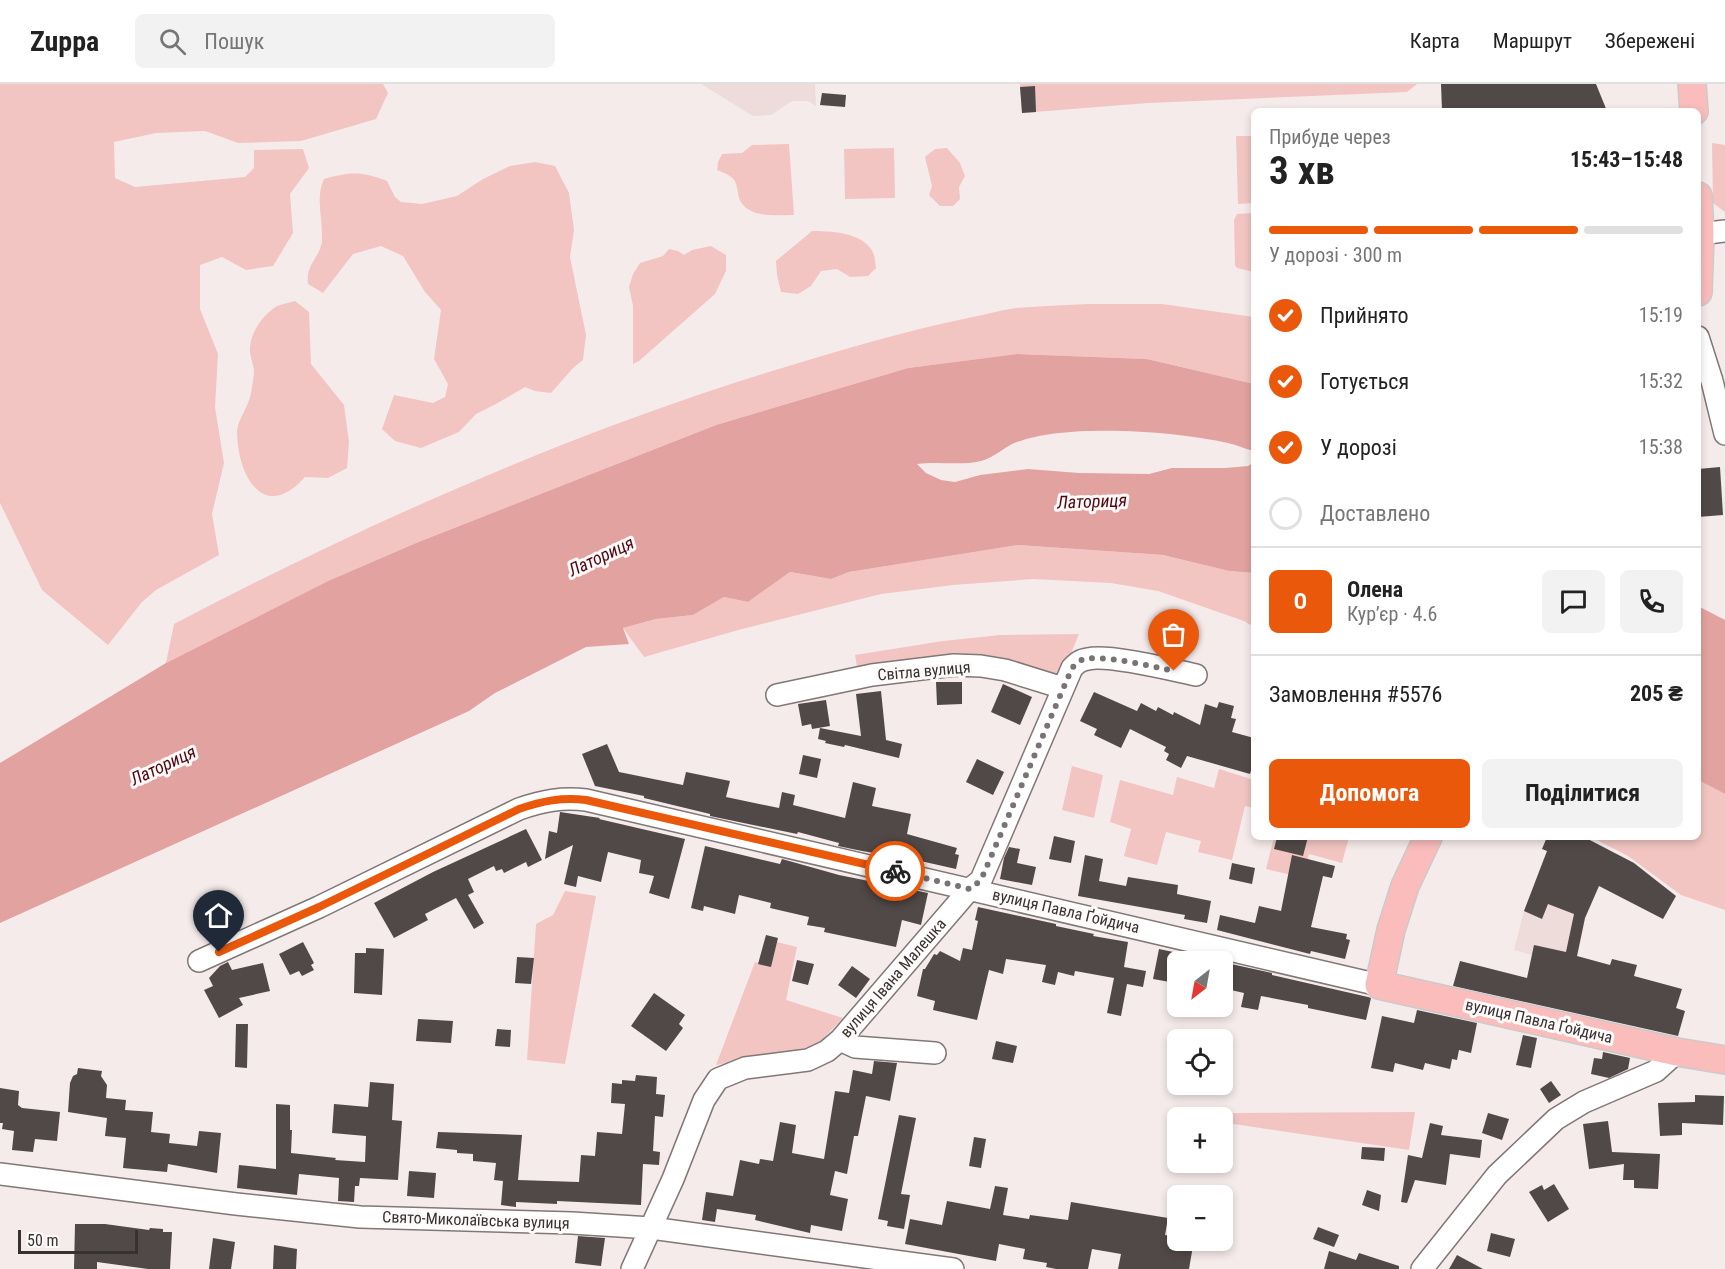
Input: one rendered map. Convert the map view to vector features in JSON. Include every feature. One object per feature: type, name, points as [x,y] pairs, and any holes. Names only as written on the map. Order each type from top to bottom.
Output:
[{"type":"main road","points":[[1692,84],[1694,108]]},
{"type":"main road","points":[[1701,204],[1712,232],[1701,279]]},
{"type":"main road","points":[[1379,985],[1391,930],[1405,886],[1427,840]]},
{"type":"main road","name":"вулиця Павла Ґойдича","points":[[1379,985],[1677,1052],[1725,1060]]},
{"type":"street","points":[[1701,346],[1725,435]]},
{"type":"street","points":[[1063,688],[1072,668],[1079,661],[1090,658],[1108,659],[1196,675]]},
{"type":"street","name":"Світла вулиця","points":[[777,695],[872,675],[954,666],[981,666],[1005,670],[1063,688]]},
{"type":"street","name":"вулиця Івана Малешка","points":[[632,1269],[673,1179],[704,1100],[718,1079],[745,1068],[808,1060],[827,1051],[840,1040],[970,889],[981,880],[1063,688]]},
{"type":"street","name":"вулиця Павла Ґойдича","points":[[199,961],[319,907],[519,809],[542,801],[566,798],[586,800],[1379,985]]},
{"type":"street","points":[[840,1040],[855,1047],[935,1053]]},
{"type":"street","points":[[1423,1269],[1497,1175],[1556,1119],[1584,1102],[1656,1071],[1677,1052]]},
{"type":"street","name":"Свято-Миколаївська вулиця","points":[[0,1174],[360,1217],[651,1228],[952,1269]]},
{"type":"shaded area","points":[[0,84],[383,84],[388,93],[376,119],[301,141],[238,143],[205,131],[156,133],[114,142],[115,178],[135,187],[245,177],[254,168],[254,150],[303,149],[309,168],[290,194],[293,233],[273,266],[246,270],[222,257],[200,265],[200,309],[218,354],[215,407],[224,463],[212,514],[219,555],[156,590],[142,602],[108,645],[42,590],[0,503]]},
{"type":"shaded area","points":[[701,84],[815,84],[816,106],[808,101],[792,101],[771,115],[753,116]]},
{"type":"shaded area","points":[[1020,84],[1417,84],[1407,92],[1148,103],[1022,113]]},
{"type":"shaded area","points":[[1236,136],[1251,136],[1251,203],[1238,204]]},
{"type":"shaded area","points":[[1712,143],[1725,145],[1725,212],[1713,203]]},
{"type":"shaded area","points":[[789,144],[794,215],[771,215],[748,210],[739,198],[733,179],[717,170],[722,154],[742,153],[752,145]]},
{"type":"shaded area","points":[[894,148],[895,198],[845,199],[844,149]]},
{"type":"shaded area","points":[[947,148],[960,163],[965,176],[959,187],[960,199],[953,206],[940,206],[929,195],[932,186],[925,157],[935,149]]},
{"type":"shaded area","points":[[535,162],[555,166],[569,193],[574,230],[570,257],[586,335],[583,360],[551,393],[525,387],[476,414],[459,432],[421,448],[395,441],[382,429],[394,395],[433,403],[445,397],[448,384],[434,359],[441,310],[425,292],[403,256],[381,246],[353,254],[323,293],[308,284],[309,271],[322,240],[320,194],[324,179],[349,174],[370,175],[387,181],[395,197],[401,202],[422,204],[457,196],[483,179],[510,166]]},
{"type":"shaded area","points":[[1251,213],[1251,271],[1237,268],[1235,265],[1234,220],[1237,214]]},
{"type":"shaded area","points":[[812,231],[844,234],[866,243],[875,258],[876,268],[868,276],[850,277],[837,269],[821,271],[811,286],[798,294],[781,292],[776,261]]},
{"type":"shaded area","points":[[711,246],[726,255],[726,271],[715,294],[633,364],[633,306],[629,287],[640,263],[663,256],[669,249],[684,255],[692,250]]},
{"type":"shaded area","points":[[295,301],[309,312],[311,364],[344,405],[349,442],[347,468],[328,478],[305,477],[290,490],[277,496],[265,494],[255,488],[247,477],[238,447],[237,431],[250,398],[254,370],[250,347],[256,329],[267,314],[277,306]]},
{"type":"shaded area","points":[[1162,304],[1251,317],[1251,383],[1147,359],[1017,354],[908,368],[716,425],[416,543],[328,581],[166,663],[174,624],[319,551],[466,484],[541,453],[692,397],[843,350],[943,324],[1010,309]]},
{"type":"shaded area","points":[[1018,545],[1163,555],[1229,571],[1251,573],[1251,625],[1158,591],[1111,583],[1033,579],[953,585],[881,594],[742,629],[644,657],[623,628],[656,619],[693,615],[724,597],[748,602],[790,572],[831,579],[849,572]]},
{"type":"shaded area","points":[[1079,634],[1059,682],[982,662],[858,673],[855,655],[943,641],[1000,635]]},
{"type":"shaded area","points":[[1072,766],[1103,775],[1094,818],[1062,810]]},
{"type":"shaded area","points":[[1219,769],[1251,779],[1251,807],[1245,806],[1232,860],[1198,852],[1201,841],[1166,832],[1157,865],[1124,856],[1131,829],[1110,822],[1120,780],[1173,795],[1177,777],[1214,788]]},
{"type":"shaded area","points":[[1701,782],[1725,794],[1725,910],[1681,895],[1628,856],[1597,840],[1701,840]]},
{"type":"shaded area","points":[[1273,840],[1348,840],[1342,863],[1309,854],[1304,878],[1266,869]]},
{"type":"shaded area","points":[[1544,857],[1599,884],[1585,918],[1577,960],[1532,955],[1514,950],[1524,911]]},
{"type":"shaded area","points":[[565,891],[596,896],[565,1064],[527,1060],[536,924],[553,915]]},
{"type":"shaded area","points":[[777,942],[797,947],[786,1000],[843,1018],[821,1041],[810,1047],[716,1065],[755,962],[771,966]]},
{"type":"shaded area","points":[[1415,1112],[1409,1150],[1233,1124],[1233,1113]]},
{"type":"water","name":"Латориця","points":[[1017,354],[1147,359],[1251,383],[1251,450],[1228,443],[1152,432],[1064,432],[1017,442],[981,461],[917,464],[926,473],[941,480],[955,482],[980,475],[1028,469],[1079,473],[1149,474],[1172,468],[1225,468],[1251,464],[1251,573],[1229,571],[1163,555],[1018,545],[849,572],[831,579],[790,572],[748,602],[724,597],[693,615],[656,619],[623,628],[629,644],[586,647],[495,693],[469,711],[0,923],[0,763],[166,663],[328,581],[416,543],[716,425],[908,368]]},
{"type":"water","points":[[1701,608],[1725,620],[1725,794],[1701,782]]},
{"type":"building","points":[[1441,84],[1596,84],[1606,108],[1442,108]]},
{"type":"building","points":[[1035,86],[1036,112],[1022,113],[1020,87]]},
{"type":"building","points":[[822,93],[846,95],[845,107],[820,105]]},
{"type":"building","points":[[1720,467],[1723,515],[1701,517],[1701,469]]},
{"type":"building","points":[[936,682],[962,682],[962,704],[937,705]]},
{"type":"building","points":[[1003,684],[1032,697],[1020,725],[991,712]]},
{"type":"building","points":[[881,691],[886,740],[902,744],[899,758],[845,745],[844,747],[825,743],[826,741],[818,739],[820,728],[861,736],[856,694]]},
{"type":"building","points":[[1094,692],[1137,711],[1141,703],[1156,711],[1158,707],[1173,715],[1174,712],[1200,725],[1205,704],[1217,708],[1219,702],[1234,706],[1231,718],[1236,719],[1232,732],[1251,737],[1251,771],[1250,774],[1187,756],[1181,768],[1166,760],[1169,754],[1164,751],[1166,747],[1130,729],[1121,748],[1094,735],[1097,729],[1080,721]]},
{"type":"building","points":[[826,700],[830,726],[812,729],[811,724],[802,726],[798,704]]},
{"type":"building","points":[[607,744],[619,772],[683,785],[686,772],[730,781],[726,797],[779,808],[782,792],[795,795],[793,805],[845,818],[853,782],[876,788],[872,806],[911,814],[907,834],[957,848],[955,854],[959,855],[956,869],[838,846],[839,843],[798,832],[797,834],[710,816],[710,814],[644,798],[644,796],[595,786],[582,754]]},
{"type":"building","points":[[803,755],[821,759],[817,778],[799,774]]},
{"type":"building","points":[[977,759],[1004,772],[993,795],[966,782]]},
{"type":"building","points":[[560,812],[600,818],[685,839],[669,899],[649,893],[654,876],[639,873],[641,860],[608,852],[601,882],[578,876],[576,887],[564,884],[573,845],[545,859],[549,831],[557,833]]},
{"type":"building","points":[[526,829],[542,860],[528,867],[526,862],[504,873],[502,869],[496,871],[494,866],[468,879],[474,892],[468,895],[484,923],[474,929],[456,898],[425,914],[428,920],[394,938],[374,903],[433,872]]},
{"type":"building","points":[[1054,836],[1075,841],[1071,863],[1049,859]]},
{"type":"building","points":[[1276,840],[1307,840],[1303,856],[1274,849]]},
{"type":"building","points":[[1546,840],[1590,840],[1634,863],[1676,896],[1663,919],[1599,886],[1585,918],[1577,956],[1610,965],[1612,959],[1637,965],[1634,976],[1682,989],[1676,1008],[1685,1011],[1678,1036],[1453,986],[1460,961],[1527,978],[1534,945],[1566,952],[1574,914],[1548,904],[1542,919],[1524,911],[1547,851],[1542,849]]},
{"type":"building","points":[[705,846],[780,864],[782,859],[839,875],[928,893],[921,925],[902,920],[896,947],[824,932],[825,928],[807,925],[809,917],[770,908],[771,903],[739,895],[735,914],[704,906],[703,911],[691,908]]},
{"type":"building","points":[[1009,847],[1020,849],[1017,863],[1036,867],[1032,885],[1000,879],[1004,858]]},
{"type":"building","points":[[1085,855],[1103,859],[1099,881],[1126,886],[1128,877],[1178,885],[1177,894],[1211,901],[1207,923],[1184,919],[1185,915],[1078,896]]},
{"type":"building","points":[[1292,855],[1335,866],[1332,878],[1323,876],[1311,927],[1347,934],[1346,939],[1350,940],[1345,959],[1311,951],[1310,954],[1217,930],[1220,915],[1255,923],[1259,906],[1281,911]]},
{"type":"building","points":[[1232,863],[1255,868],[1252,884],[1229,879]]},
{"type":"building","points":[[978,907],[1056,924],[1056,926],[1094,934],[1093,936],[1128,942],[1124,967],[1146,971],[1143,987],[1127,984],[1121,1016],[1107,1013],[1114,978],[1075,971],[1074,976],[1058,972],[1055,985],[1042,982],[1046,965],[1006,959],[1003,974],[989,970],[977,1020],[933,1010],[935,1001],[917,996],[923,969],[934,954],[937,955],[940,951],[960,961],[963,948],[972,950],[978,921],[975,920]]},
{"type":"building","points":[[766,935],[778,938],[771,967],[758,964]]},
{"type":"building","points":[[303,942],[314,963],[311,965],[314,970],[302,976],[299,971],[290,975],[279,954]]},
{"type":"building","points":[[366,948],[384,949],[382,995],[354,993],[355,953],[366,953]]},
{"type":"building","points":[[1159,949],[1168,951],[1167,981],[1153,979]]},
{"type":"building","points":[[517,957],[534,958],[531,984],[515,983]]},
{"type":"building","points":[[797,960],[814,964],[808,985],[792,981]]},
{"type":"building","points":[[228,962],[232,970],[263,963],[270,991],[239,998],[243,1005],[219,1018],[204,990],[213,986],[209,978],[220,966]]},
{"type":"building","points":[[1233,964],[1371,998],[1366,1020],[1261,996],[1258,1010],[1241,1007],[1244,993],[1233,990]]},
{"type":"building","points":[[852,966],[870,979],[856,998],[838,985]]},
{"type":"building","points":[[654,993],[685,1015],[679,1024],[683,1028],[666,1051],[631,1026]]},
{"type":"building","points":[[1417,1010],[1477,1023],[1471,1053],[1459,1050],[1457,1060],[1452,1059],[1450,1069],[1425,1063],[1423,1070],[1395,1063],[1393,1072],[1371,1068],[1382,1016],[1414,1023]]},
{"type":"building","points":[[418,1019],[453,1021],[451,1043],[416,1041]]},
{"type":"building","points":[[236,1024],[248,1024],[247,1068],[235,1067]]},
{"type":"building","points":[[497,1029],[511,1030],[510,1047],[495,1046]]},
{"type":"building","points":[[1523,1035],[1537,1038],[1531,1068],[1516,1065]]},
{"type":"building","points":[[996,1041],[1017,1046],[1013,1063],[992,1059]]},
{"type":"building","points":[[1603,1052],[1630,1058],[1628,1069],[1609,1078],[1591,1074],[1594,1058],[1602,1059]]},
{"type":"building","points":[[874,1061],[897,1063],[890,1101],[866,1096],[858,1136],[854,1136],[847,1174],[835,1171],[830,1195],[848,1199],[842,1231],[811,1225],[810,1233],[755,1220],[756,1215],[717,1209],[715,1222],[702,1220],[706,1192],[733,1196],[740,1160],[759,1164],[760,1159],[773,1161],[780,1122],[796,1125],[792,1153],[824,1159],[835,1091],[849,1093],[853,1070],[872,1074]]},
{"type":"building","points":[[78,1068],[102,1071],[101,1076],[107,1085],[106,1098],[126,1100],[125,1110],[153,1112],[151,1132],[170,1134],[169,1143],[197,1146],[199,1131],[221,1133],[217,1173],[168,1164],[167,1172],[123,1168],[126,1138],[105,1136],[107,1118],[68,1112],[70,1083],[73,1076],[77,1074]]},
{"type":"building","points":[[636,1075],[657,1077],[656,1094],[665,1095],[663,1117],[655,1116],[653,1151],[660,1152],[659,1165],[643,1164],[641,1205],[557,1201],[557,1204],[516,1202],[516,1207],[501,1205],[503,1181],[494,1180],[496,1163],[473,1161],[473,1154],[436,1148],[438,1132],[522,1135],[518,1180],[579,1182],[581,1155],[595,1156],[597,1132],[622,1134],[625,1104],[611,1103],[612,1083],[622,1084],[622,1080],[635,1081]]},
{"type":"building","points":[[1551,1081],[1561,1095],[1549,1103],[1540,1089]]},
{"type":"building","points":[[370,1082],[394,1084],[392,1120],[402,1121],[398,1180],[360,1178],[359,1186],[355,1186],[354,1202],[338,1201],[339,1178],[299,1174],[297,1195],[237,1188],[239,1165],[276,1169],[276,1104],[290,1105],[291,1153],[365,1162],[366,1136],[332,1133],[334,1104],[368,1107]]},
{"type":"building","points":[[0,1088],[19,1091],[18,1105],[22,1108],[60,1112],[57,1141],[35,1139],[33,1152],[12,1150],[14,1131],[2,1129],[3,1123],[0,1123]]},
{"type":"building","points":[[1695,1095],[1724,1096],[1723,1125],[1682,1123],[1682,1135],[1660,1136],[1658,1103],[1695,1102]]},
{"type":"building","points":[[1488,1113],[1509,1119],[1502,1140],[1482,1133]]},
{"type":"building","points":[[899,1115],[916,1118],[901,1194],[910,1195],[904,1229],[887,1226],[888,1221],[878,1219]]},
{"type":"building","points":[[1608,1121],[1612,1152],[1660,1154],[1658,1189],[1634,1188],[1634,1180],[1623,1180],[1624,1164],[1589,1169],[1583,1124]]},
{"type":"building","points":[[1430,1123],[1443,1126],[1441,1135],[1482,1140],[1480,1158],[1450,1154],[1446,1185],[1415,1180],[1407,1203],[1401,1202],[1408,1155],[1422,1158]]},
{"type":"building","points":[[974,1137],[986,1139],[981,1168],[969,1166]]},
{"type":"building","points":[[1362,1147],[1385,1148],[1384,1161],[1361,1159]]},
{"type":"building","points":[[409,1171],[436,1173],[434,1198],[407,1196]]},
{"type":"building","points":[[1554,1184],[1569,1209],[1548,1222],[1529,1192],[1542,1185],[1544,1190]]},
{"type":"building","points":[[995,1186],[1008,1188],[1003,1215],[1029,1219],[1030,1215],[1068,1220],[1071,1202],[1167,1218],[1165,1235],[1167,1235],[1167,1251],[1192,1251],[1189,1269],[1118,1269],[1121,1254],[1092,1249],[1088,1269],[1056,1269],[1046,1267],[1047,1263],[1023,1259],[1025,1249],[999,1244],[996,1261],[905,1244],[910,1219],[942,1225],[947,1201],[990,1209]]},
{"type":"building","points":[[1367,1190],[1381,1195],[1379,1211],[1362,1205]]},
{"type":"building","points":[[75,1224],[105,1224],[149,1230],[150,1228],[163,1229],[163,1232],[172,1232],[170,1269],[148,1269],[97,1262],[97,1269],[74,1269]]},
{"type":"building","points":[[1318,1227],[1339,1235],[1334,1247],[1313,1239]]},
{"type":"building","points":[[1491,1233],[1515,1239],[1510,1257],[1487,1251]]},
{"type":"building","points":[[578,1236],[605,1238],[601,1266],[575,1263]]},
{"type":"building","points":[[213,1238],[235,1242],[231,1269],[209,1269]]},
{"type":"building","points":[[274,1245],[297,1249],[296,1269],[273,1269]]},
{"type":"building","points":[[1329,1251],[1356,1260],[1359,1253],[1399,1266],[1399,1269],[1324,1269]]},
{"type":"building","points":[[1457,1255],[1483,1269],[1449,1269]]},
{"type":"way so far","points":[[895,871],[970,889],[981,880],[1072,668],[1079,661],[1090,658],[1108,659],[1174,671]]},
{"type":"route","points":[[219,952],[319,907],[519,809],[542,801],[566,798],[586,800],[895,871]]}]
